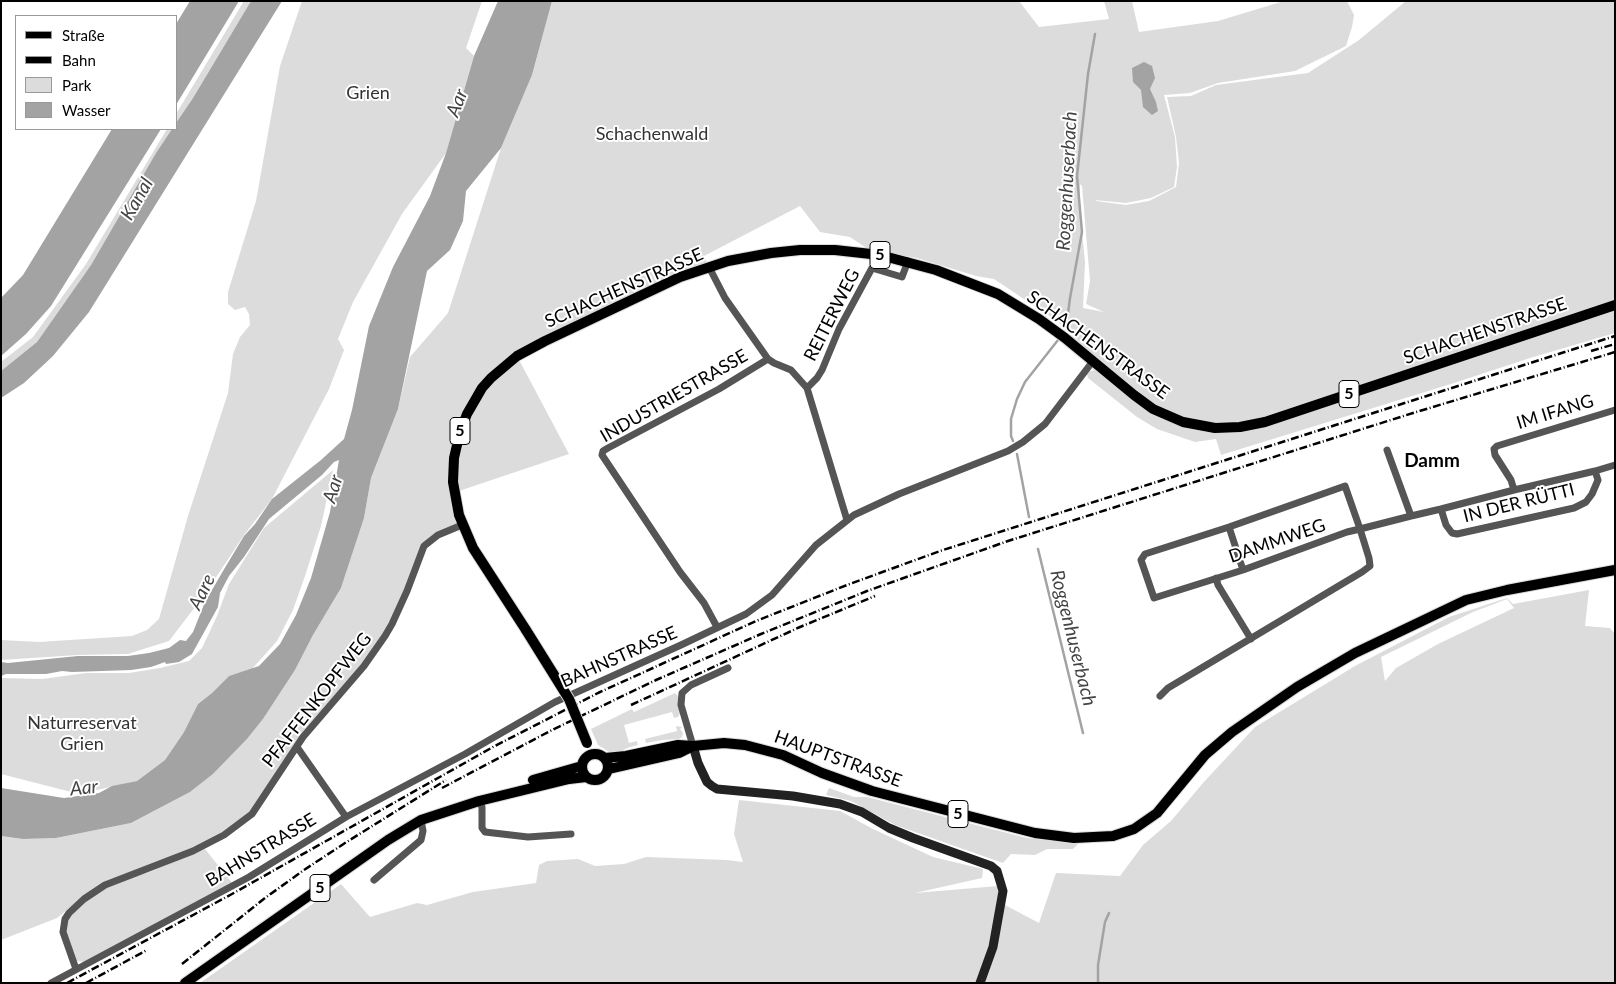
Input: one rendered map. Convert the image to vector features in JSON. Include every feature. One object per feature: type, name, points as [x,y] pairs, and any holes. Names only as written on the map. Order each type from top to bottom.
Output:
[{"type":"main road","name":"SCHACHENSTRASSE","points":[[591,754],[569,700],[473,548],[462,525],[453,482],[454,458],[460,432],[467,414],[482,388],[512,359],[545,340],[680,277],[748,257],[800,250],[857,252],[908,261],[998,294],[1039,319],[1134,395],[1164,414],[1193,425],[1215,428],[1240,427],[1265,422],[1615,305]]},
{"type":"main road","name":"HAUPTSTRASSE","points":[[606,758],[626,756],[678,745],[693,746],[724,743],[757,747],[783,755],[822,773],[872,791],[1035,833],[1061,837],[1104,837],[1122,833],[1146,822],[1167,803],[1216,744],[1297,687],[1354,653],[1466,600],[1507,590],[1615,570]]},
{"type":"main road","name":"HAUPTSTRASSE","points":[[609,769],[679,753],[693,746]]},
{"type":"main road","points":[[591,754],[599,754],[606,758],[609,769],[605,776],[601,779],[593,780],[586,777],[582,766],[584,760],[591,754]]},
{"type":"main road","name":"5","points":[[431,816],[440,808],[458,801],[582,766]]},
{"type":"main road","name":"5","points":[[184,983],[388,840],[421,820],[479,801],[569,779],[586,777]]},
{"type":"street","name":"REITERWEG","points":[[807,388],[822,370],[839,329],[872,268],[902,277],[908,261]]},
{"type":"street","name":"INDUSTRIESTRASSE","points":[[709,267],[725,298],[768,359],[719,389],[608,448],[602,453],[613,473],[680,572],[704,603],[717,628]]},
{"type":"street","points":[[768,359],[790,370],[807,388],[847,520]]},
{"type":"street","name":"BAHNSTRASSE","points":[[51,983],[249,877],[346,817],[465,754],[555,702],[746,614],[772,595],[816,545],[847,520],[867,508],[899,494],[1008,451],[1034,434],[1051,417],[1093,361]]},
{"type":"street","name":"IM IFANG","points":[[1514,490],[1511,480],[1495,456],[1494,449],[1497,446],[1615,410]]},
{"type":"street","points":[[1387,450],[1410,516]]},
{"type":"street","name":"DAMMWEG","points":[[1229,527],[1145,554],[1141,560],[1154,598],[1243,570],[1360,529],[1615,465]]},
{"type":"street","name":"IN DER RÜTTI","points":[[1441,509],[1446,526],[1452,533],[1457,534],[1574,508],[1586,502],[1592,494],[1598,480],[1595,471]]},
{"type":"street","points":[[1160,696],[1168,688],[1370,566],[1345,486],[1229,527],[1243,570]]},
{"type":"street","name":"PFAFFENKOPFWEG","points":[[76,969],[63,932],[63,926],[70,913],[84,898],[105,885],[168,862],[224,835],[252,814],[258,808],[303,737],[364,666],[385,636],[392,624],[424,546],[438,535],[462,525]]},
{"type":"street","points":[[1216,578],[1218,585],[1251,639]]},
{"type":"street","points":[[728,668],[688,686],[682,693],[681,705],[704,777],[717,789],[793,796],[840,804],[862,812],[889,828],[991,866],[997,871],[1003,891],[993,947],[980,983]]},
{"type":"street","points":[[296,747],[346,817]]},
{"type":"street","points":[[479,801],[482,807],[482,828],[485,832],[528,837],[571,834]]},
{"type":"street","points":[[374,880],[421,840],[423,831],[421,820]]},
{"type":"green space","points":[[244,1],[251,1],[178,120],[178,111]]},
{"type":"green space","name":"Grien","points":[[302,1],[482,1],[466,48],[474,56],[446,153],[402,214],[353,302],[338,339],[344,350],[329,389],[272,499],[244,535],[205,594],[169,641],[128,654],[1,660],[1,640],[39,642],[132,636],[147,630],[159,619],[188,516],[228,393],[233,354],[240,337],[250,325],[249,314],[245,307],[235,310],[228,304],[228,292],[256,201],[280,66]]},
{"type":"green space","name":"Schachenwald","points":[[552,1],[1019,1],[1039,27],[1109,19],[1104,1],[1132,1],[1139,32],[1218,21],[1284,1],[1347,1],[1354,15],[1346,46],[1295,71],[1218,83],[1190,93],[1164,95],[1175,137],[1177,167],[1174,187],[1151,198],[1126,203],[1095,200],[1126,205],[1149,201],[1176,187],[1179,163],[1176,137],[1167,97],[1191,96],[1216,85],[1308,73],[1359,40],[1406,1],[1615,1],[1615,299],[1270,416],[1238,423],[1204,423],[1152,406],[1135,393],[1057,321],[994,279],[976,276],[917,258],[868,249],[850,237],[820,232],[800,206],[704,256],[709,267],[517,356],[569,454],[459,491],[462,525],[428,541],[385,636],[303,737],[257,805],[237,823],[206,843],[90,892],[57,918],[1,940],[1,836],[23,839],[56,838],[131,823],[190,792],[213,774],[247,739],[263,719],[295,670],[341,588],[364,518],[371,478],[398,409],[410,357],[448,313],[501,148],[532,75]],"holes":[[[1080,184],[1082,186],[1090,281],[1086,304],[1104,312],[1083,308],[1085,262],[1080,213]]]},
{"type":"green space","points":[[166,130],[171,130],[91,265],[37,342],[1,371],[1,362],[33,337],[86,264]]},
{"type":"green space","points":[[1615,308],[1615,333],[1221,455],[1216,439],[1195,442],[1157,429],[1137,417],[1088,378],[1087,374],[1090,371],[1096,370],[1128,397],[1151,413],[1180,426],[1207,432],[1227,432]]},
{"type":"green space","name":"Naturreservat Grien","points":[[333,470],[321,526],[305,576],[293,610],[277,641],[252,669],[229,676],[198,704],[184,732],[165,760],[137,781],[79,794],[1,774],[1,678],[42,679],[86,673],[129,673],[189,661],[202,648],[229,584],[264,528]]},
{"type":"green space","points":[[1589,590],[1585,626],[1610,628],[1615,634],[1615,983],[200,983],[341,884],[370,917],[417,903],[427,905],[473,892],[536,883],[539,865],[547,861],[578,859],[595,866],[624,864],[646,857],[743,862],[734,834],[739,800],[840,811],[873,829],[933,857],[983,869],[982,878],[915,893],[998,886],[1005,905],[1039,923],[1056,873],[1120,876],[1143,845],[1171,821],[1255,727],[1355,666],[1449,617],[1507,598],[1513,604]],"holes":[[[1507,599],[1514,608],[1438,644],[1396,668],[1385,681],[1381,657],[1473,612]]]},
{"type":"green space","points":[[675,693],[678,696],[680,714],[678,717],[674,718],[672,712],[624,725],[629,743],[637,741],[638,745],[611,753],[598,745],[591,729],[632,709],[634,712]]},
{"type":"green space","points":[[676,726],[682,727],[680,729],[683,733],[682,737],[679,739],[646,743],[645,739],[677,731]]},
{"type":"green space","points":[[829,788],[854,797],[867,797],[1027,838],[1078,844],[1073,849],[1047,849],[1035,855],[1011,854],[1003,863],[895,825],[851,801],[826,795]]},
{"type":"green space","points":[[205,849],[233,884],[84,962],[77,961],[65,931],[67,918],[88,899],[115,883],[152,871]]},
{"type":"water","points":[[190,1],[239,1],[178,102],[178,21]]},
{"type":"water","name":"Kanal","points":[[251,1],[282,1],[89,312],[53,356],[24,383],[1,398],[1,371],[37,342],[91,265],[156,153],[171,130],[178,130],[178,120]]},
{"type":"water","points":[[498,1],[552,1],[532,75],[501,148],[466,191],[463,221],[450,250],[427,271],[398,409],[371,478],[364,518],[341,588],[295,670],[263,719],[247,739],[213,774],[190,792],[131,823],[56,838],[23,839],[1,836],[1,788],[64,798],[99,793],[112,786],[137,781],[165,760],[184,732],[198,704],[229,676],[259,666],[280,644],[296,615],[311,578],[330,512],[339,460],[334,462],[322,475],[269,519],[229,576],[220,593],[218,607],[192,654],[179,662],[166,664],[165,662],[151,667],[131,670],[62,671],[46,674],[6,674],[1,676],[1,662],[8,663],[78,656],[128,656],[169,648],[180,640],[186,641],[193,632],[205,602],[244,536],[255,524],[272,499],[344,439],[352,410],[369,326],[393,267],[430,196],[446,153],[474,56]]},
{"type":"water","points":[[1144,62],[1152,66],[1155,78],[1150,89],[1158,111],[1152,115],[1143,107],[1141,90],[1133,82],[1132,68]]},
{"type":"water","points":[[111,130],[160,130],[51,306],[26,334],[1,356],[1,298],[23,275]]},
{"type":"waterway","name":"Roggenhuserbach","points":[[1066,329],[1082,232],[1077,176],[1088,74],[1095,34]]},
{"type":"waterway","name":"Roggenhuserbach","points":[[1013,441],[1011,436],[1011,419],[1017,399],[1025,382],[1058,340]]},
{"type":"waterway","name":"Roggenhuserbach","points":[[1017,454],[1029,517]]},
{"type":"waterway","name":"Roggenhuserbach","points":[[1038,549],[1083,733]]},
{"type":"waterway","name":"Roggenhuserbach","points":[[1098,983],[1098,965],[1105,922],[1109,913]]},
{"type":"railway","points":[[67,983],[232,894],[493,747],[598,693],[756,621],[940,551],[1615,336]]},
{"type":"railway","points":[[1591,351],[1615,344]]},
{"type":"railway","points":[[442,788],[552,730],[656,680],[761,634],[867,591],[1008,541],[1413,413],[1615,352]]},
{"type":"railway","points":[[631,705],[800,627],[875,596]]},
{"type":"railway","points":[[182,964],[265,898],[304,870],[446,780]]},
{"type":"railway","points":[[86,983],[147,950]]},
{"type":"district","name":"Damm","points":[[1432,461]]},
{"type":"water label","name":"Aar","points":[[457,103]]},
{"type":"water label","name":"Aar","points":[[333,489]]},
{"type":"water label","name":"Aare","points":[[202,592]]},
{"type":"water label","name":"Aar","points":[[84,788]]}]
